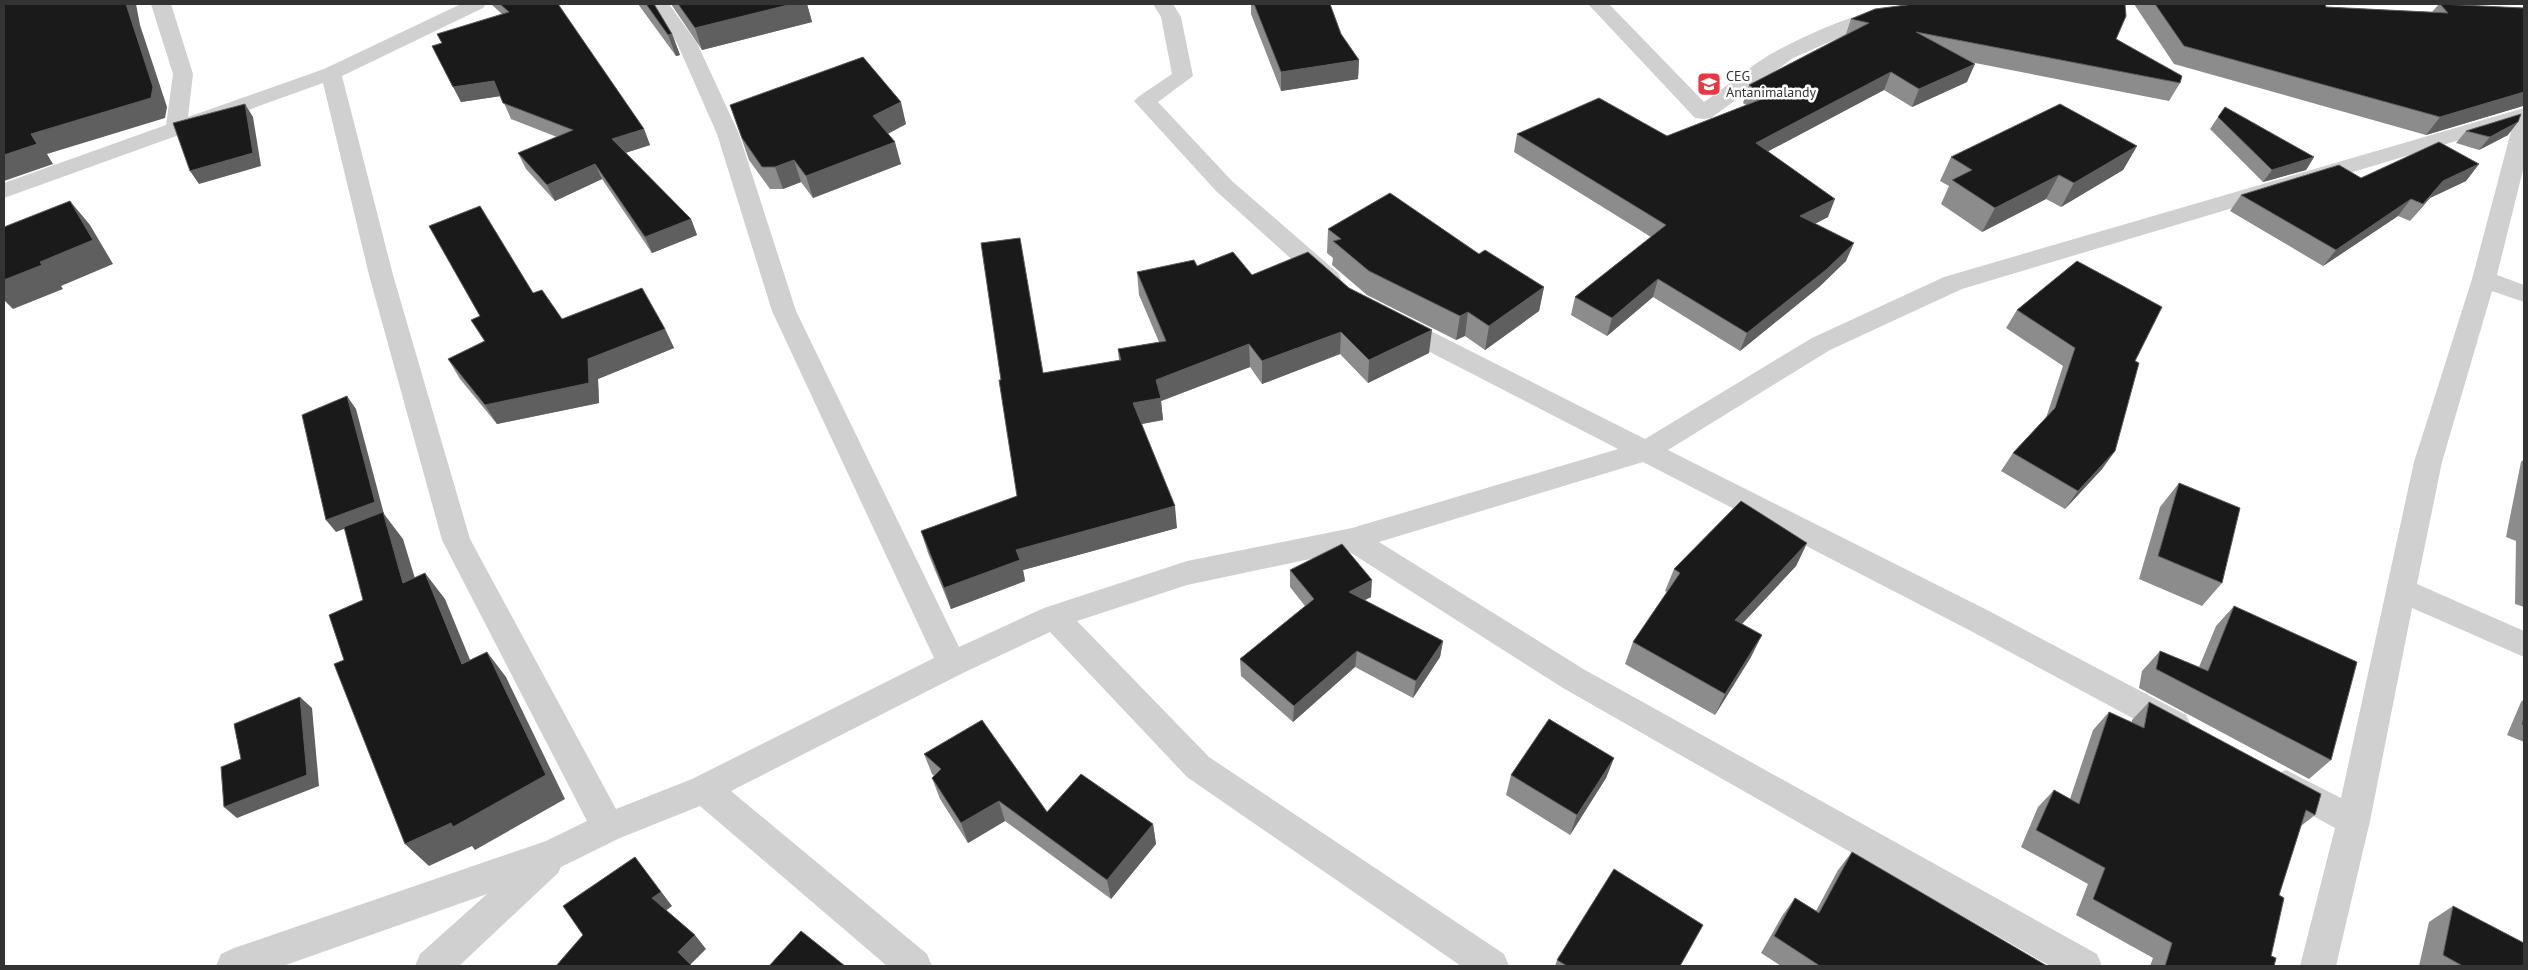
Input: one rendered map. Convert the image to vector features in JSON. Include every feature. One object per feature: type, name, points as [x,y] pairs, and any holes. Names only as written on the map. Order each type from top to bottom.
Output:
[{"type":"street","points":[[161,4],[183,74],[176,129]]},
{"type":"street","points":[[4,191],[331,73],[476,4]]},
{"type":"street","points":[[659,4],[687,43],[728,134],[784,311],[952,664]]},
{"type":"street","points":[[1163,4],[1172,18],[1183,76],[1145,102],[1224,186],[1342,290]]},
{"type":"street","points":[[1598,4],[1703,113],[1786,54],[1863,20],[1923,4]]},
{"type":"street","points":[[331,73],[381,275],[456,540],[608,827]]},
{"type":"street","points":[[234,966],[554,854],[608,827],[704,789],[952,664],[1054,617],[1187,572],[1352,539],[1646,451],[1821,344],[1953,282],[2524,114]]},
{"type":"street","points":[[2318,966],[2353,821],[2428,462],[2484,279],[2524,124]]},
{"type":"street","points":[[2484,279],[2524,294]]},
{"type":"street","points":[[1374,312],[1980,621],[2197,737]]},
{"type":"street","points":[[1352,539],[1574,679],[2084,966]]},
{"type":"street","points":[[2400,590],[2524,644]]},
{"type":"street","points":[[1054,617],[1198,767],[1491,966]]},
{"type":"street","points":[[2266,774],[2353,821]]},
{"type":"street","points":[[704,789],[914,966]]},
{"type":"street","points":[[433,966],[554,854]]},
{"type":"building","points":[[4,4],[126,4],[153,87],[151,98],[31,134],[37,144],[4,155]]},
{"type":"building","points":[[500,4],[558,4],[644,129],[612,139],[691,219],[645,237],[595,164],[547,185],[518,153],[573,130],[503,103],[494,81],[453,87],[432,46],[442,43],[437,34],[509,12]]},
{"type":"building","points":[[646,4],[654,4],[672,34],[668,35]]},
{"type":"building","points":[[678,4],[792,4],[695,28]]},
{"type":"building","points":[[1254,4],[1330,4],[1341,34],[1359,60],[1281,72]]},
{"type":"building","points":[[1914,4],[2125,4],[2126,16],[2116,39],[2182,76],[2180,83],[1916,32],[1975,64],[1919,89],[1891,72],[1756,143],[1835,199],[1800,216],[1854,243],[1827,269],[1747,333],[1658,279],[1612,318],[1575,297],[1666,225],[1517,134],[1599,98],[1667,136],[1767,97],[1749,85],[1869,23],[1851,19],[1875,9]]},
{"type":"building","points":[[2155,4],[2325,4],[2326,7],[2448,13],[2440,4],[2524,8],[2524,92],[2440,117],[2184,46]]},
{"type":"building","points":[[863,57],[901,102],[873,116],[895,142],[806,176],[794,160],[775,167],[762,167],[742,138],[730,105]]},
{"type":"building","points":[[245,104],[253,153],[190,171],[173,123]]},
{"type":"building","points":[[2060,104],[2137,146],[2074,183],[2059,175],[1995,208],[1952,180],[1972,170],[1951,157]]},
{"type":"building","points":[[2225,107],[2314,157],[2272,170],[2218,117]]},
{"type":"building","points":[[2521,114],[2518,122],[2490,137],[2466,131]]},
{"type":"building","points":[[2439,142],[2479,164],[2443,181],[2423,204],[2411,199],[2336,250],[2241,195],[2339,165],[2361,178]]},
{"type":"building","points":[[1390,193],[1479,254],[1485,250],[1544,287],[1489,326],[1468,312],[1460,316],[1369,271],[1333,241],[1341,239],[1328,229]]},
{"type":"building","points":[[70,201],[93,240],[40,262],[42,265],[4,280],[4,227]]},
{"type":"building","points":[[480,206],[533,293],[542,290],[562,319],[642,288],[665,329],[588,359],[589,383],[485,405],[448,359],[485,341],[471,320],[480,316],[429,226]]},
{"type":"building","points":[[1020,238],[1043,373],[1121,360],[1118,349],[1166,341],[1137,272],[1194,260],[1197,266],[1233,252],[1252,275],[1308,252],[1349,288],[1432,330],[1369,360],[1341,332],[1262,361],[1249,344],[1156,380],[1161,398],[1133,403],[1175,506],[1016,550],[1020,560],[944,588],[921,531],[1017,496],[981,243]]},
{"type":"building","points":[[2077,261],[2162,307],[2135,361],[2139,363],[2115,451],[2078,491],[2013,453],[2055,408],[2075,348],[2017,310]]},
{"type":"building","points":[[347,396],[375,502],[326,520],[302,415]]},
{"type":"building","points":[[2179,483],[2240,508],[2222,583],[2158,556]]},
{"type":"building","points":[[1741,501],[1807,543],[1735,620],[1762,635],[1725,694],[1633,642],[1680,573],[1674,569]]},
{"type":"building","points":[[383,512],[403,583],[425,573],[462,664],[487,652],[546,775],[453,827],[451,823],[405,844],[334,664],[344,660],[329,615],[363,600],[344,527]]},
{"type":"building","points":[[1342,544],[1372,580],[1349,592],[1443,641],[1416,681],[1357,651],[1294,706],[1240,659],[1314,599],[1290,570]]},
{"type":"building","points":[[2234,606],[2357,662],[2331,760],[2156,669],[2160,651],[2208,671]]},
{"type":"building","points":[[300,697],[307,775],[224,807],[221,767],[241,759],[234,724]]},
{"type":"building","points":[[2149,702],[2321,794],[2315,815],[2306,810],[2279,895],[2284,898],[2271,956],[2276,958],[2274,966],[2165,966],[2172,943],[2093,899],[2105,868],[2036,830],[2054,790],[2079,804],[2109,712],[2144,728]]},
{"type":"building","points":[[1549,719],[1614,758],[1577,815],[1511,775]]},
{"type":"building","points":[[982,720],[1047,812],[1081,774],[1153,824],[1107,880],[999,801],[961,823],[932,778],[941,769],[924,754]]},
{"type":"building","points":[[1852,852],[2047,966],[1820,966],[1774,936],[1795,898],[1819,913]]},
{"type":"building","points":[[635,857],[661,892],[652,898],[695,935],[678,952],[692,966],[556,966],[583,935],[563,906]]},
{"type":"building","points":[[1614,869],[1703,925],[1680,966],[1567,966],[1557,960]]},
{"type":"building","points":[[2453,906],[2524,943],[2524,966],[2461,966],[2443,955]]},
{"type":"building","points":[[801,931],[845,966],[769,966]]},
{"type":"place","name":"CEG Antanimalandy","points":[[1709,84]]}]
